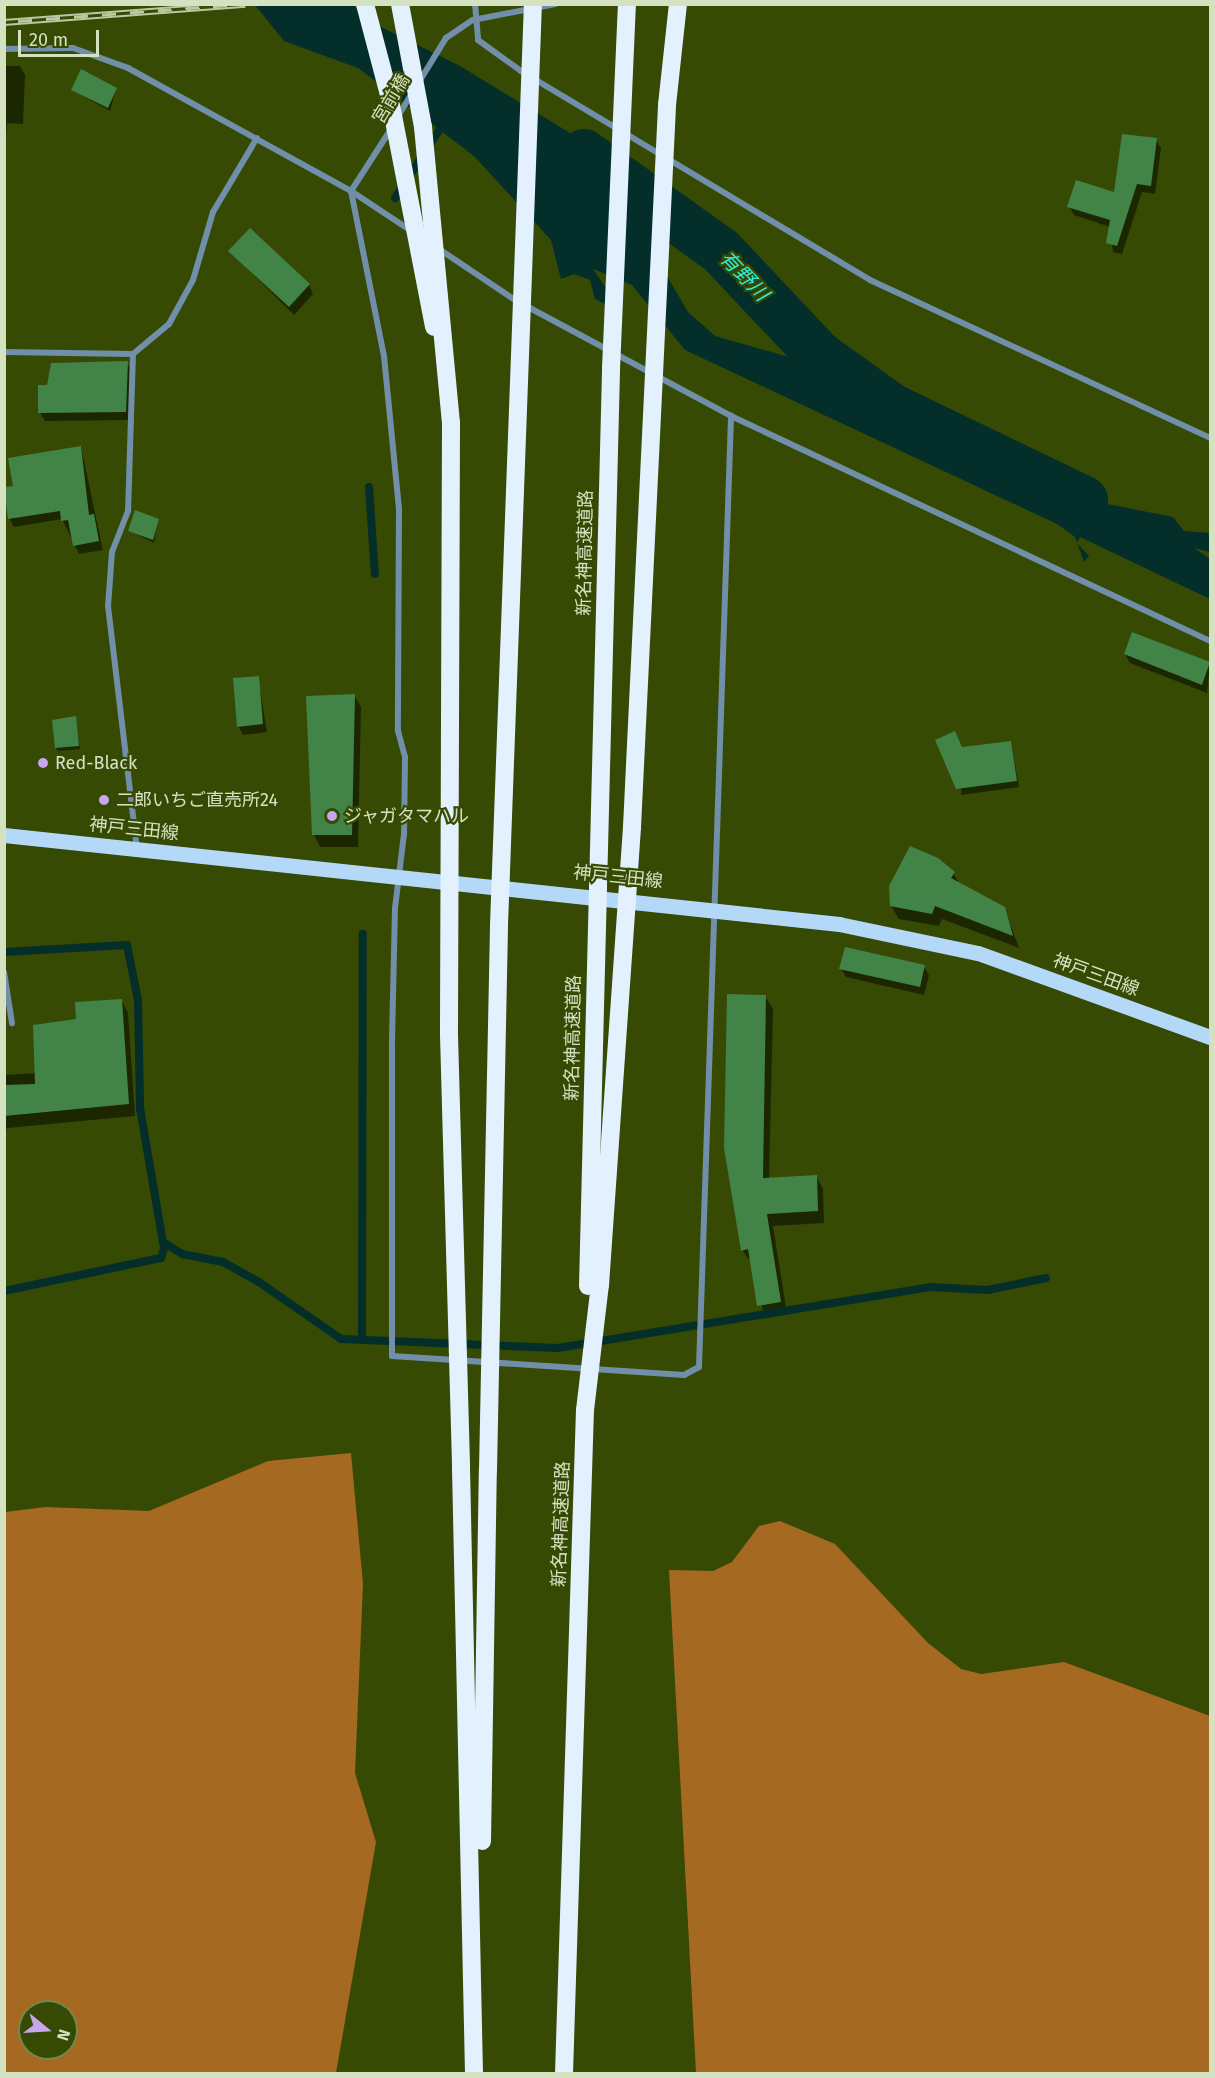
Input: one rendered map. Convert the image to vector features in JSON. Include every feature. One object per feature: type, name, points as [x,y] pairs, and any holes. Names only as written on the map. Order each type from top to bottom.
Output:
[{"type":"highway","points":[[365,4],[414,212],[451,423]]},
{"type":"highway","points":[[400,4],[430,184],[451,423],[449,1024],[475,2073]]},
{"type":"highway","points":[[475,2073],[499,926],[533,4]]},
{"type":"highway","name":"新名神高速道路","points":[[564,2073],[585,1410],[611,369],[627,4]]},
{"type":"highway","points":[[585,1410],[600,1285],[632,827],[667,105],[678,4]]},
{"type":"main road","name":"神戸三田線","points":[[4,835],[716,907],[839,924],[978,953],[1210,1037]]},
{"type":"street","points":[[475,4],[473,20],[478,40],[521,72],[870,280],[1210,438]]},
{"type":"street","points":[[473,20],[555,4]]},
{"type":"street","name":"宮前橋","points":[[351,191],[446,38],[473,20]]},
{"type":"street","points":[[4,49],[73,48],[129,68],[351,191],[515,300],[731,416],[1210,641]]},
{"type":"street","points":[[137,849],[108,606],[112,552],[128,511],[133,354],[181,307],[213,212],[257,138]]},
{"type":"street","points":[[351,191],[383,348],[397,489],[398,731],[405,757],[392,1031],[392,1356],[684,1375],[699,1367],[731,416]]},
{"type":"street","points":[[4,352],[133,354]]},
{"type":"street","points":[[4,972],[12,1023]]},
{"type":"shaded area","points":[[351,1453],[363,1584],[355,1773],[376,1842],[336,2073],[5,2073],[5,1512],[46,1507],[149,1511],[268,1461]]},
{"type":"shaded area","points":[[780,1521],[835,1544],[928,1643],[961,1669],[981,1674],[1064,1662],[1210,1716],[1210,2073],[696,2073],[669,1570],[713,1571],[732,1562],[759,1526]]},
{"type":"water","points":[[255,5],[354,5],[361,17],[460,66],[588,144],[641,178],[637,203],[655,216],[667,276],[688,312],[715,336],[789,357],[891,413],[1097,502],[1173,517],[1184,531],[1210,533],[1210,552],[1194,548],[1210,559],[1210,599],[1080,537],[1077,543],[1075,537],[1057,524],[685,350],[632,285],[593,269],[623,313],[595,299],[590,280],[574,274],[561,279],[551,240],[474,156],[358,68],[284,41]]},
{"type":"water","points":[[1077,543],[1089,556],[1084,562]]},
{"type":"building","points":[[81,69],[117,88],[108,108],[71,90]]},
{"type":"building","points":[[1122,134],[1157,138],[1151,186],[1137,184],[1117,246],[1106,243],[1110,220],[1067,207],[1076,180],[1114,192]]},
{"type":"building","points":[[250,228],[310,284],[289,307],[228,251]]},
{"type":"building","points":[[128,361],[126,412],[38,413],[38,385],[47,385],[51,363]]},
{"type":"building","points":[[81,446],[89,515],[94,514],[99,541],[73,546],[68,520],[61,521],[60,511],[8,519],[4,487],[13,486],[8,458]]},
{"type":"building","points":[[135,510],[159,519],[153,540],[128,531]]},
{"type":"building","points":[[1132,632],[1210,662],[1202,685],[1124,654]]},
{"type":"building","points":[[259,676],[263,724],[237,727],[233,678]]},
{"type":"building","points":[[355,694],[352,835],[312,835],[306,696]]},
{"type":"building","points":[[76,716],[79,746],[55,748],[52,720]]},
{"type":"building","points":[[955,731],[962,747],[1011,741],[1017,781],[956,789],[935,740]]},
{"type":"building","points":[[910,846],[938,858],[955,872],[951,878],[1005,907],[1013,936],[935,906],[932,914],[890,906],[889,886]]},
{"type":"building","points":[[845,947],[925,965],[920,987],[839,969]]},
{"type":"building","points":[[727,994],[766,995],[763,1178],[817,1175],[818,1211],[767,1214],[781,1302],[757,1306],[748,1249],[741,1251],[724,1148]]},
{"type":"building","points":[[122,999],[129,1104],[4,1116],[4,1085],[35,1084],[33,1025],[76,1019],[75,1002]]},
{"type":"waterway","points":[[395,198],[445,121]]},
{"type":"waterway","name":"有野川","points":[[584,153],[721,251],[819,355],[893,408],[1084,500]]},
{"type":"waterway","points":[[369,487],[375,574]]},
{"type":"waterway","points":[[362,1340],[363,934]]},
{"type":"waterway","points":[[4,952],[127,945],[138,1000],[140,1108],[163,1242],[182,1254],[223,1262],[259,1282],[341,1339],[558,1348],[930,1287],[988,1290],[1046,1278]]},
{"type":"waterway","points":[[4,1291],[161,1258],[165,1245]]},
{"type":"railway","points":[[4,22],[245,4]]},
{"type":"place","name":"Red-Black","points":[[43,763]]},
{"type":"place","name":"二郎いちご直売所24","points":[[104,800]]},
{"type":"place","name":"ジャガタマハル","points":[[332,816]]}]
